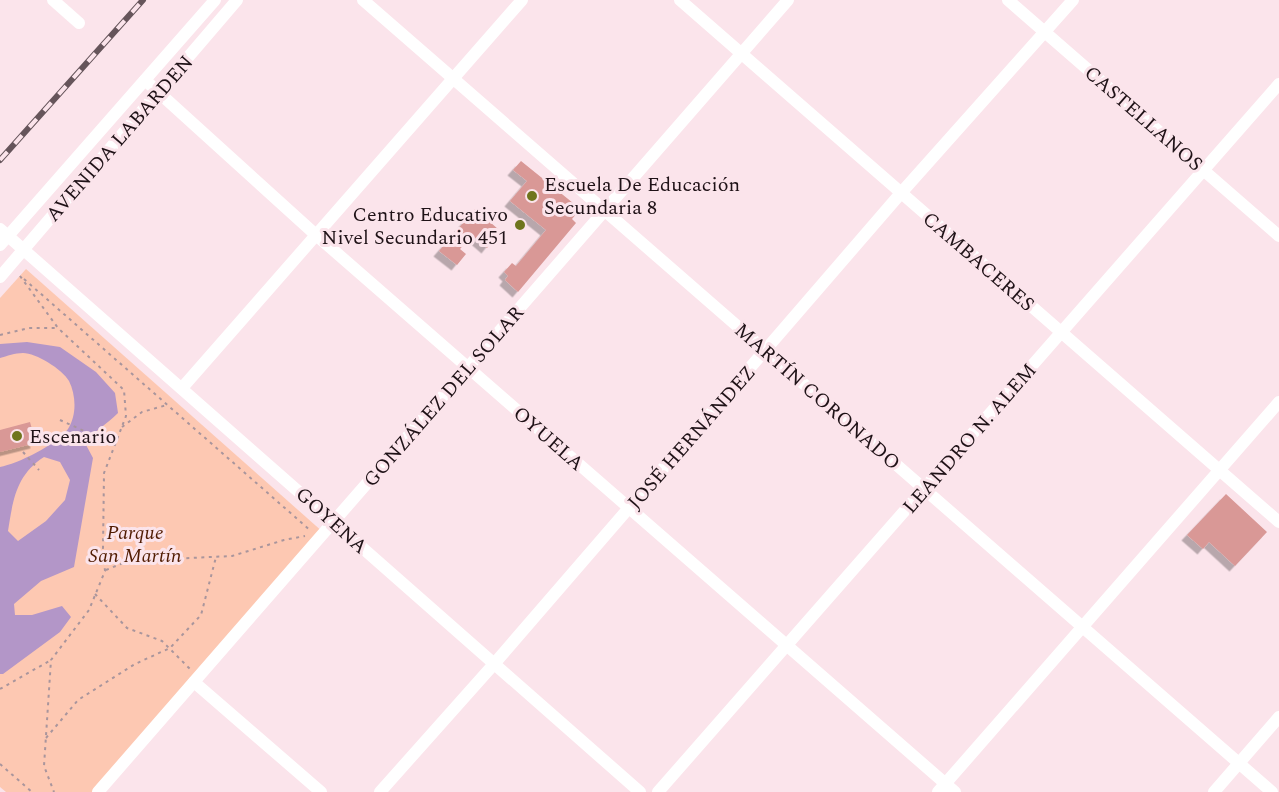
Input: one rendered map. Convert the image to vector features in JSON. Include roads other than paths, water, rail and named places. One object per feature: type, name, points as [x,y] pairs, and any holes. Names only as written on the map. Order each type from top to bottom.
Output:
[{"type":"street","points":[[53,0],[79,23]]},
{"type":"street","name":"AVENIDA LABARDEN","points":[[3,237],[215,0]]},
{"type":"street","name":"AVENIDA LABARDEN","points":[[0,277],[237,0]]},
{"type":"street","name":"MARTÍN CORONADO","points":[[363,0],[1272,792]]},
{"type":"street","points":[[182,388],[522,0]]},
{"type":"street","name":"CAMBACERES","points":[[680,0],[1279,522]]},
{"type":"street","name":"GONZÁLEZ DEL SOLAR","points":[[98,792],[788,0]]},
{"type":"street","name":"CASTELLANOS","points":[[1008,0],[1279,237]]},
{"type":"street","name":"JOSÉ HERNÁNDEZ","points":[[380,792],[494,664],[901,193],[1073,0]]},
{"type":"street","name":"OYUELA","points":[[145,80],[316,235],[787,646],[946,789]]},
{"type":"street","name":"LEANDRO N. ALEM","points":[[658,792],[1279,84]]},
{"type":"street","name":"GOYENA","points":[[3,237],[24,249],[640,792]]},
{"type":"street","points":[[946,789],[1082,627],[1279,402]]},
{"type":"street","points":[[194,682],[321,792]]},
{"type":"street","points":[[1214,792],[1279,717]]},
{"type":"railway","points":[[0,160],[143,0]]},
{"type":"place","name":"Escuela De Educación Secundaria 8","points":[[532,196]]},
{"type":"place","name":"Centro Educativo Nivel Secundario 451","points":[[520,225]]},
{"type":"place","name":"Escenario","points":[[17,436]]},
{"type":"park label","name":"Parque San Martín","points":[[135,544]]}]
